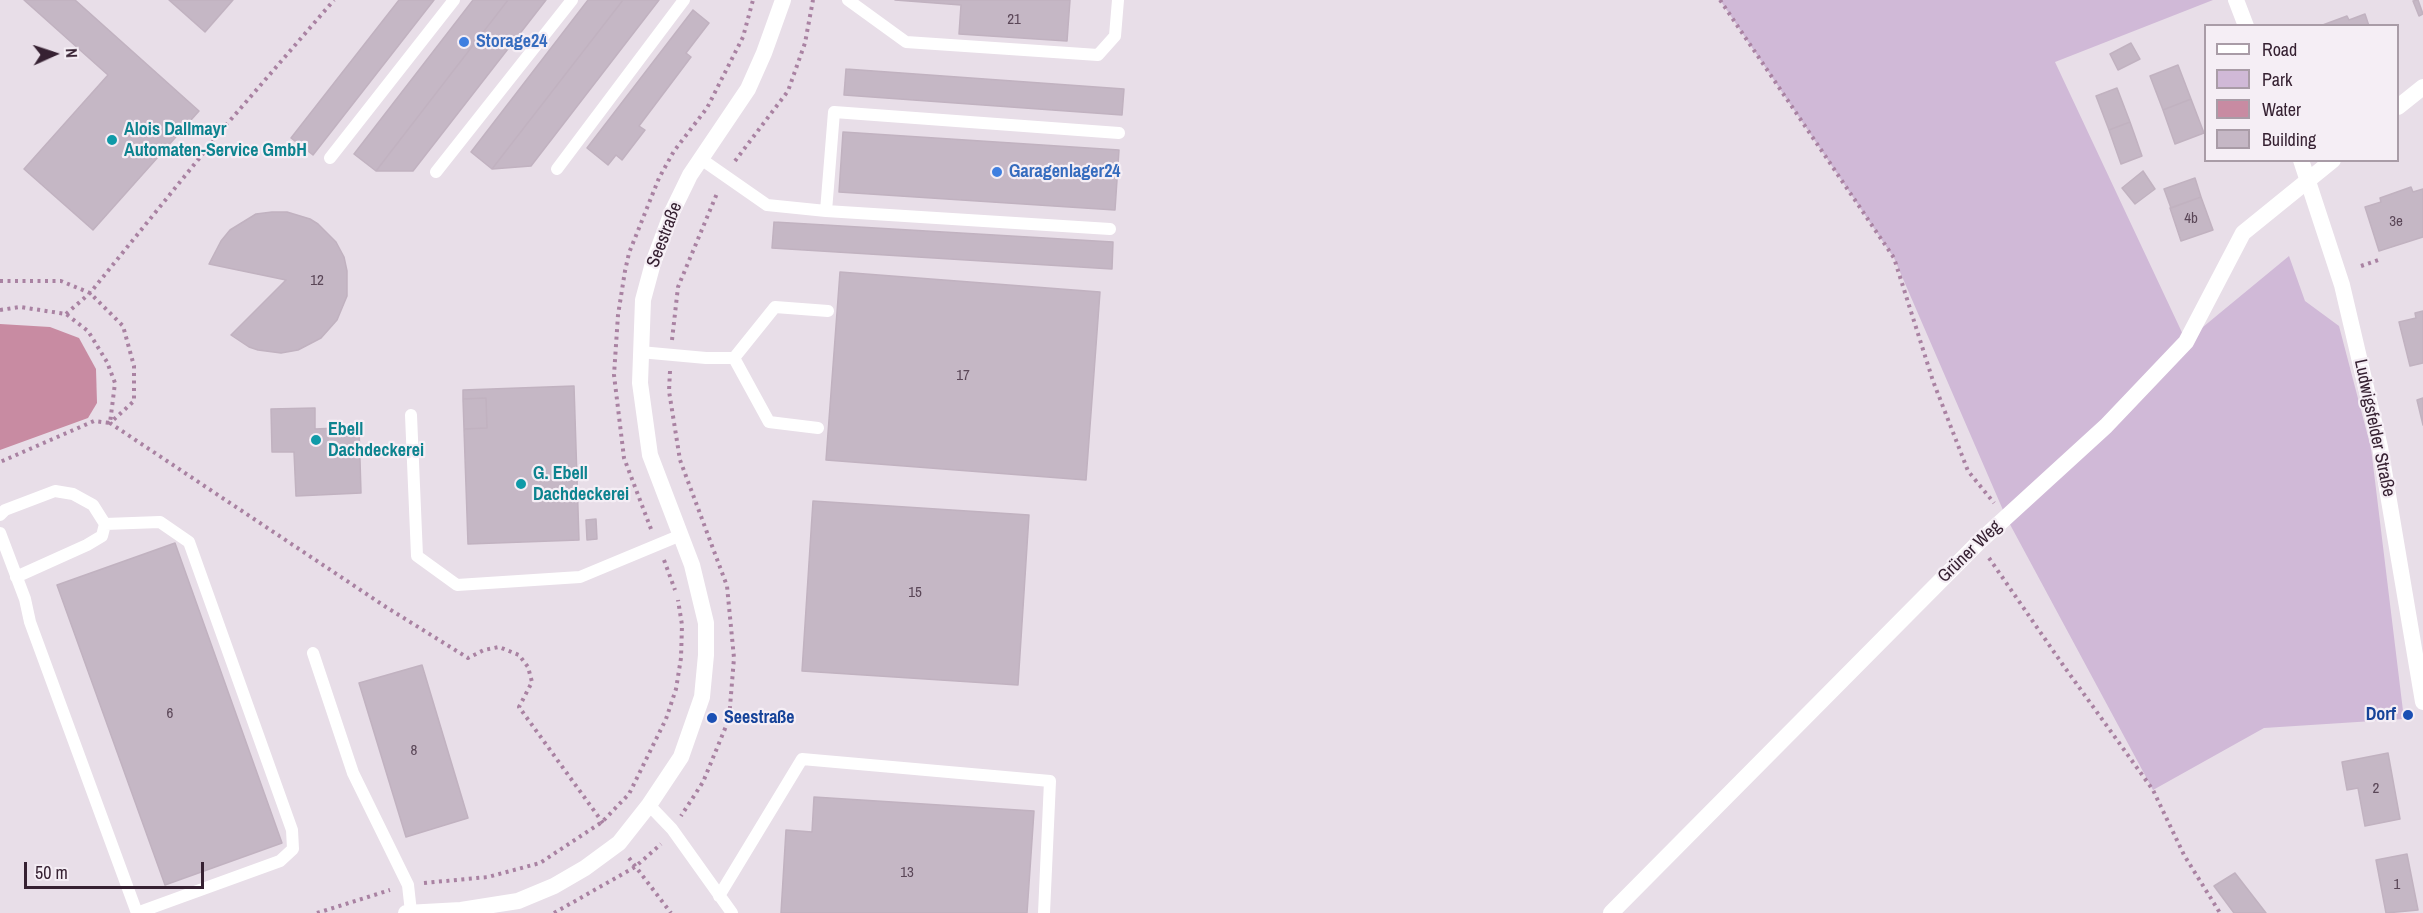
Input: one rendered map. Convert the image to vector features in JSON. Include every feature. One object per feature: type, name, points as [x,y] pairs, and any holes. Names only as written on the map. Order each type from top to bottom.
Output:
[{"type":"street","name":"Seestraße","points":[[406,913],[461,909],[518,901],[554,886],[585,868],[619,843],[649,805],[681,757],[702,697],[706,623],[692,565],[650,455],[640,383],[643,300],[653,263],[690,175],[748,89],[783,0]]},
{"type":"street","points":[[2236,0],[2245,24]]},
{"type":"street","points":[[2399,105],[2423,87]]},
{"type":"street","name":"Ludwigsfelder Straße","points":[[2302,162],[2342,285],[2380,447],[2423,702]]},
{"type":"street","name":"Grüner Weg","points":[[1611,913],[1979,542],[2106,426],[2186,342],[2243,233],[2331,162]]},
{"type":"lane","points":[[330,158],[454,0]]},
{"type":"lane","points":[[436,171],[572,0]]},
{"type":"lane","points":[[557,169],[684,0]]},
{"type":"lane","points":[[848,0],[906,42],[1098,55],[1115,36],[1118,0]]},
{"type":"lane","points":[[826,211],[834,112],[1119,133]]},
{"type":"lane","points":[[701,159],[767,205],[826,211],[1110,229]]},
{"type":"lane","points":[[734,358],[775,307],[828,311]]},
{"type":"lane","points":[[640,352],[734,358]]},
{"type":"lane","points":[[734,358],[769,422],[818,428]]},
{"type":"lane","points":[[411,415],[417,555],[457,585],[580,577],[681,535]]},
{"type":"lane","points":[[0,515],[5,510],[54,491],[73,494],[93,505],[105,524],[102,536],[87,545],[16,576]]},
{"type":"lane","points":[[0,534],[137,913],[280,861],[293,849],[292,830],[189,542],[160,522],[105,524]]},
{"type":"lane","points":[[313,653],[353,773],[408,885],[411,912]]},
{"type":"lane","points":[[719,896],[802,759],[1050,781],[1044,913]]},
{"type":"lane","points":[[649,805],[672,829],[732,913]]},
{"type":"path","points":[[66,314],[90,293],[227,124],[334,0]]},
{"type":"path","points":[[316,913],[408,885],[488,878],[540,863],[602,822],[629,794],[666,719],[676,689],[681,658],[682,625],[676,592],[624,458],[614,375],[622,293],[629,254],[659,178],[674,151],[707,108],[743,37],[753,0]]},
{"type":"path","points":[[554,913],[635,867],[664,841],[703,782],[729,719],[734,658],[727,586],[680,460],[669,391],[678,287],[725,174],[788,91],[805,43],[813,0]]},
{"type":"path","points":[[1720,0],[1894,258],[1933,381],[1968,471],[2006,517]]},
{"type":"path","points":[[2361,266],[2380,259]]},
{"type":"path","points":[[0,281],[61,281],[90,293],[123,326],[134,366],[134,401],[110,423]]},
{"type":"path","points":[[0,310],[20,307],[66,314],[88,331],[107,362],[115,384],[110,423]]},
{"type":"path","points":[[0,462],[94,421],[110,423],[386,607],[468,658],[484,650],[499,647],[519,655],[528,667],[532,682],[519,707],[671,913]]},
{"type":"path","points":[[1979,542],[2062,665],[2153,790],[2184,855],[2220,913]]},
{"type":"green space","points":[[1720,0],[2213,0],[2055,62],[2186,341],[2289,256],[2305,301],[2339,326],[2371,448],[2404,719],[2264,728],[2153,790],[2006,517],[1894,258]]},
{"type":"water","points":[[0,324],[50,327],[79,338],[96,369],[97,403],[88,418],[0,450]]},
{"type":"building","name":"Alois Dallmayr Automaten-Service GmbH","points":[[24,0],[75,0],[199,111],[93,230],[24,169],[108,75]]},
{"type":"building","points":[[169,0],[233,0],[205,32]]},
{"type":"building","points":[[399,0],[434,0],[313,155],[291,138]]},
{"type":"building","points":[[473,0],[508,0],[376,171],[354,154]]},
{"type":"building","points":[[508,0],[546,0],[413,171],[376,171]]},
{"type":"building","points":[[588,0],[623,0],[492,169],[471,152]]},
{"type":"building","points":[[623,0],[659,0],[531,166],[492,169]]},
{"type":"building","points":[[895,0],[1070,0],[1067,41],[959,34],[961,5]]},
{"type":"building","points":[[2418,0],[2423,14],[2419,16],[2413,1]]},
{"type":"building","points":[[693,10],[709,23],[686,53],[691,57],[639,126],[645,130],[622,160],[616,155],[608,165],[587,148]]},
{"type":"building","points":[[2365,14],[2368,24],[2325,24],[2347,16],[2349,20]]},
{"type":"building","points":[[2131,43],[2140,59],[2118,70],[2110,54]]},
{"type":"building","points":[[2178,65],[2191,99],[2163,110],[2150,76]]},
{"type":"building","points":[[846,69],[1124,89],[1122,115],[844,95]]},
{"type":"building","points":[[2117,88],[2130,122],[2109,130],[2096,96]]},
{"type":"building","points":[[2191,99],[2204,133],[2175,144],[2163,110]]},
{"type":"building","points":[[2130,122],[2142,156],[2121,164],[2109,130]]},
{"type":"building","points":[[843,132],[1119,150],[1115,210],[839,192]]},
{"type":"building","points":[[2143,171],[2155,189],[2135,204],[2122,188]]},
{"type":"building","points":[[2195,178],[2201,197],[2171,208],[2164,189]]},
{"type":"building","points":[[2411,187],[2413,192],[2423,189],[2423,237],[2379,251],[2365,207],[2381,202],[2380,198]]},
{"type":"building","points":[[2201,197],[2213,230],[2181,241],[2170,208]]},
{"type":"building","points":[[287,212],[318,224],[336,242],[344,257],[347,271],[347,296],[337,320],[321,338],[298,350],[281,353],[249,347],[231,335],[286,280],[209,264],[221,241],[230,230],[256,214]]},
{"type":"building","points":[[774,222],[1113,242],[1112,269],[772,248]]},
{"type":"building","points":[[840,272],[1100,292],[1086,480],[826,460]]},
{"type":"building","points":[[2423,311],[2423,363],[2410,366],[2399,322],[2416,318],[2415,313]]},
{"type":"building","name":"G. Ebell Dachdeckerei","points":[[574,386],[579,540],[468,544],[464,429],[487,428],[486,398],[463,399],[463,390]]},
{"type":"building","points":[[486,398],[487,428],[464,429],[463,399]]},
{"type":"building","points":[[2423,398],[2423,425],[2417,400]]},
{"type":"building","name":"Ebell Dachdeckerei","points":[[315,408],[315,429],[359,427],[361,493],[296,496],[294,452],[272,452],[271,409]]},
{"type":"building","points":[[813,501],[1029,515],[1018,685],[802,671]]},
{"type":"building","points":[[596,519],[597,539],[587,540],[586,520]]},
{"type":"building","points":[[175,543],[282,843],[165,885],[57,585]]},
{"type":"building","points":[[422,665],[468,818],[406,837],[359,683]]},
{"type":"building","points":[[2388,753],[2400,819],[2365,826],[2358,788],[2347,790],[2342,762]]},
{"type":"building","points":[[814,797],[1034,811],[1027,913],[781,913],[786,830],[812,832]]},
{"type":"building","points":[[2407,854],[2418,910],[2386,913],[2376,860]]},
{"type":"building","points":[[2235,873],[2266,913],[2234,913],[2214,886]]},
{"type":"place","name":"Storage24","points":[[464,42]]},
{"type":"place","name":"Alois Dallmayr Automaten-Service GmbH","points":[[112,140]]},
{"type":"place","name":"Garagenlager24","points":[[997,172]]},
{"type":"place","name":"Ebell Dachdeckerei","points":[[316,440]]},
{"type":"place","name":"G. Ebell Dachdeckerei","points":[[521,484]]},
{"type":"place","name":"Dorf","points":[[2408,715]]},
{"type":"place","name":"Seestraße","points":[[712,718]]}]
